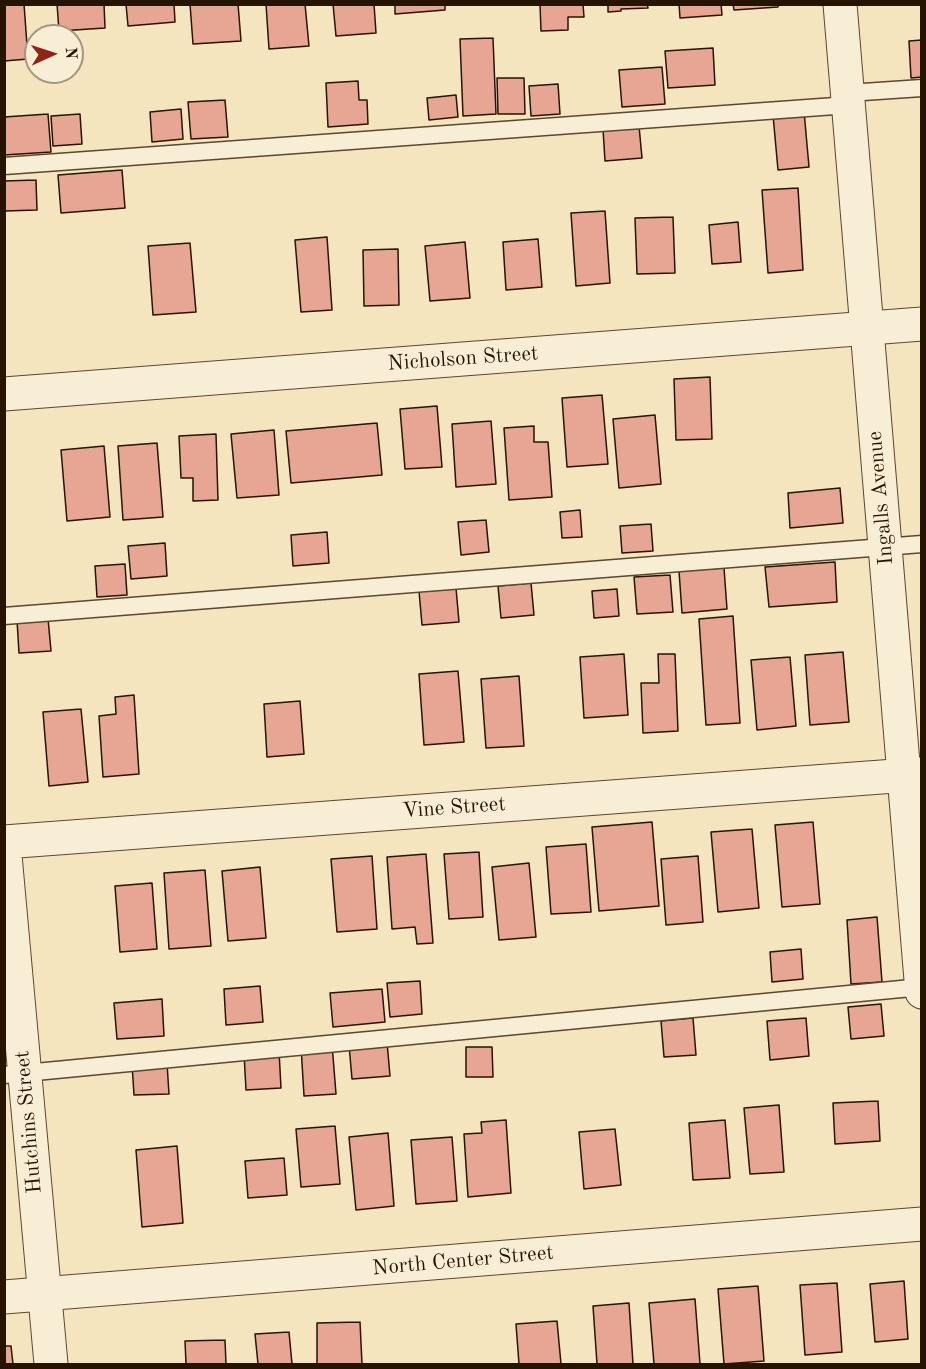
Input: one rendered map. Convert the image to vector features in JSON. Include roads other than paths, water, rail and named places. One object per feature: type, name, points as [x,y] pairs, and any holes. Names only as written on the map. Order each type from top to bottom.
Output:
[{"type":"street","name":"Ingalls Avenue","points":[[840,4],[885,547],[913,775],[921,992]]},
{"type":"street","name":"Nicholson Street","points":[[4,394],[921,324]]},
{"type":"street","name":"Vine Street","points":[[4,843],[913,775]]},
{"type":"street","name":"Hutchins Street","points":[[4,843],[15,1075],[45,1294],[51,1365]]},
{"type":"street","name":"North Center Street","points":[[4,1297],[921,1224]]},
{"type":"lane","points":[[4,166],[848,99],[921,88]]},
{"type":"lane","points":[[4,616],[921,544]]},
{"type":"lane","points":[[15,1075],[921,987]]}]
